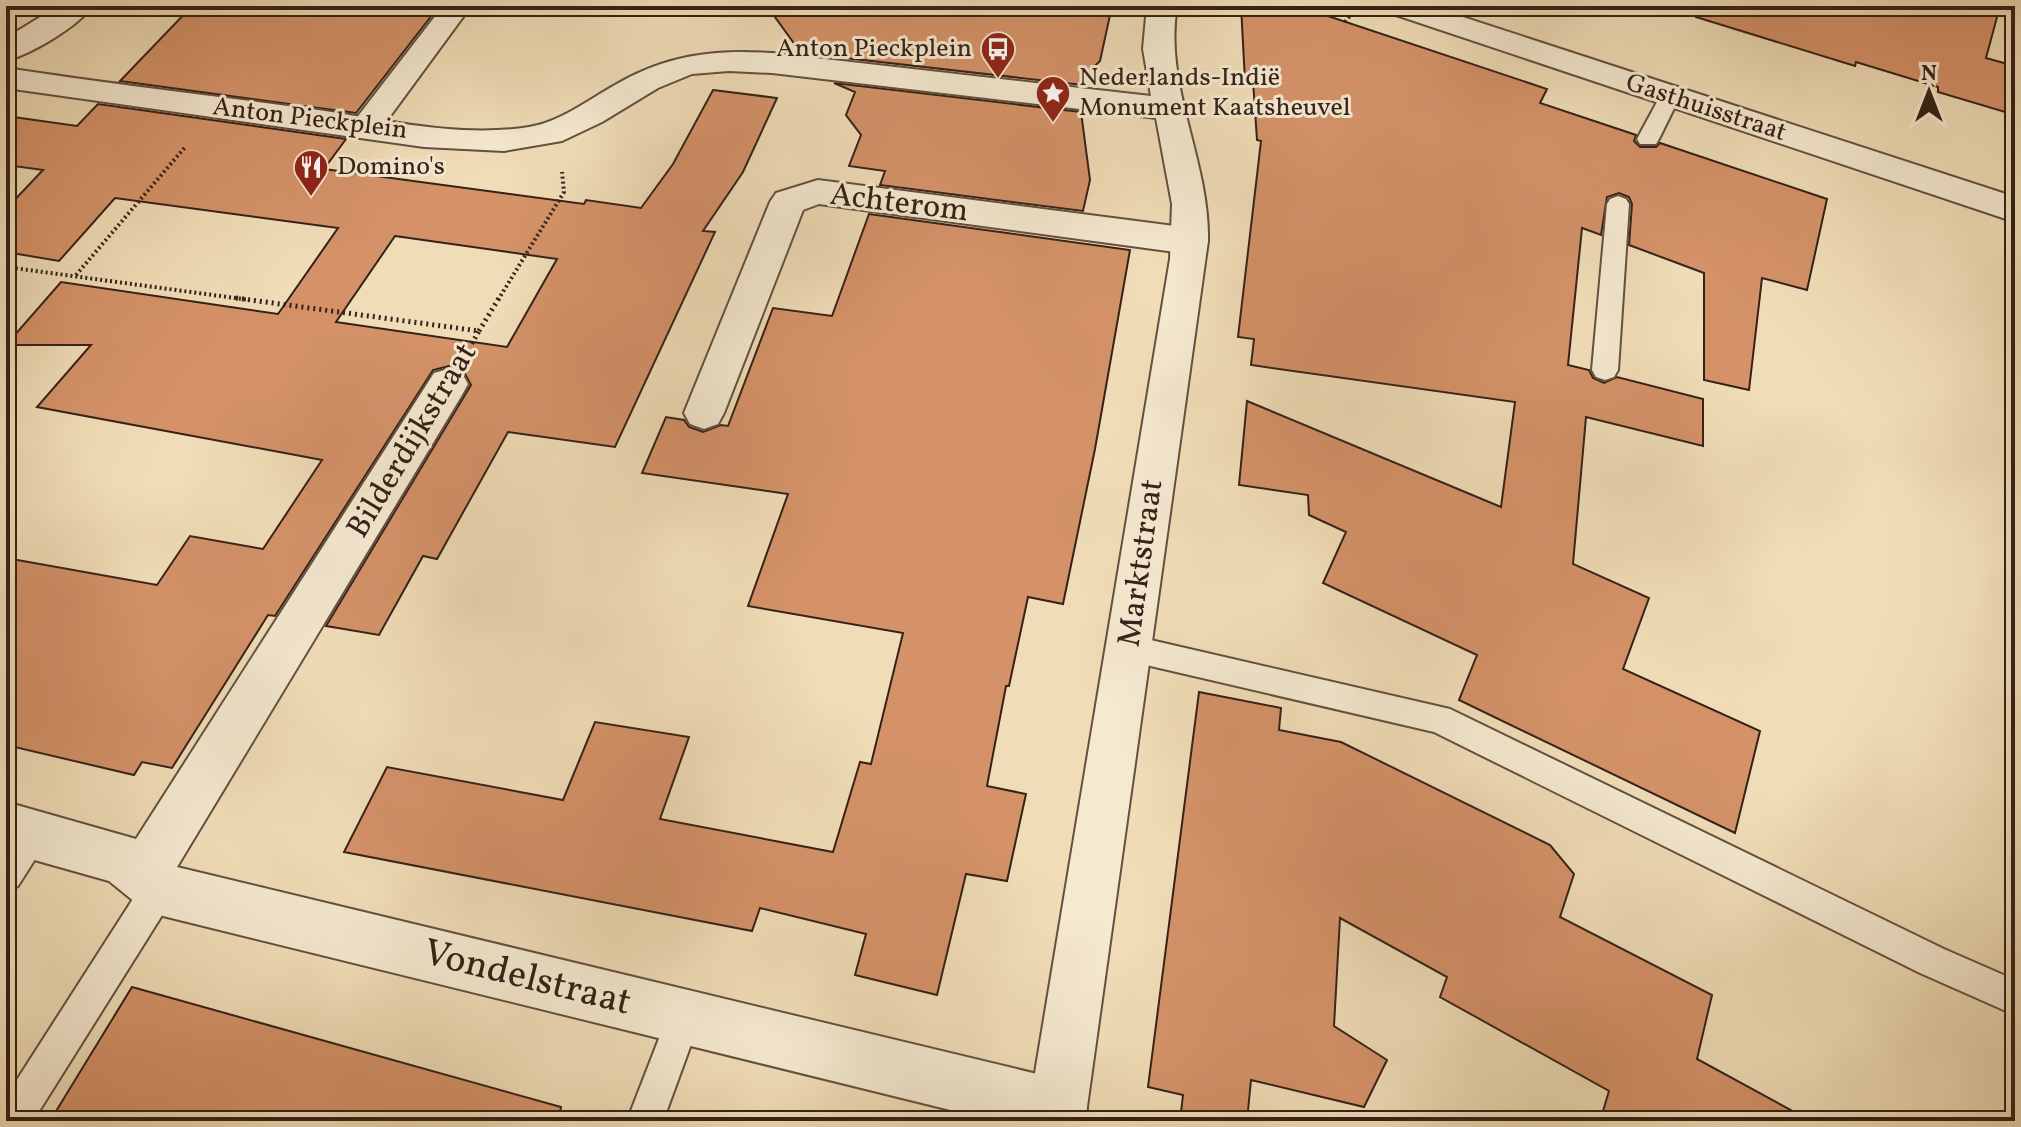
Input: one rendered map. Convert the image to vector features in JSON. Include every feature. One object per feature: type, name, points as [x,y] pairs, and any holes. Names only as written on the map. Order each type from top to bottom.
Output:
[{"type":"street","points":[[6,51],[77,6]]},
{"type":"street","points":[[366,127],[457,6]]},
{"type":"street","name":"Marktstraat","points":[[1057,1115],[1190,241],[1190,202],[1157,20],[1162,6]]},
{"type":"street","name":"Gasthuisstraat","points":[[1398,6],[2015,210]]},
{"type":"street","name":"Anton Pieckplein","points":[[6,78],[455,138],[512,140],[556,132],[658,77],[685,66],[714,61],[772,63],[1171,109]]},
{"type":"street","name":"Achterom","points":[[704,413],[788,202],[818,192],[1190,241]]},
{"type":"street","name":"Bilderdijkstraat","points":[[151,882],[448,384]]},
{"type":"street","name":"Vondelstraat","points":[[16,845],[123,859],[151,882],[1057,1115]]},
{"type":"lane","points":[[1648,139],[1670,96]]},
{"type":"lane","points":[[1605,370],[1618,204]]},
{"type":"lane","points":[[1129,648],[1439,719],[1932,961],[2015,998]]},
{"type":"lane","points":[[12,1121],[151,882]]},
{"type":"lane","points":[[645,1121],[684,1017]]},
{"type":"path","points":[[75,276],[219,107]]},
{"type":"path","points":[[479,331],[564,192],[556,132]]},
{"type":"path","name":"Bilderdijkstraat","points":[[6,267],[479,331],[448,384]]},
{"type":"building","points":[[192,6],[439,6],[356,113],[120,81]]},
{"type":"building","points":[[767,6],[1112,6],[1100,61],[1086,74],[1083,85],[801,53]]},
{"type":"building","points":[[1241,6],[1298,6],[1547,89],[1540,103],[1636,135],[1634,141],[1640,147],[1656,147],[1660,143],[1827,199],[1807,290],[1762,278],[1749,390],[1704,380],[1704,273],[1629,245],[1632,204],[1629,197],[1619,193],[1607,197],[1601,235],[1582,228],[1568,365],[1589,370],[1593,378],[1604,383],[1617,377],[1703,399],[1703,446],[1586,417],[1573,564],[1649,598],[1623,669],[1760,731],[1735,833],[1459,700],[1477,655],[1323,583],[1346,532],[1309,515],[1308,495],[1239,485],[1247,401],[1501,507],[1515,402],[1251,365],[1254,339],[1238,337],[1261,141],[1257,140],[1253,81],[1245,81]]},
{"type":"building","points":[[1698,6],[2000,6],[1986,58],[2015,66],[2015,115],[1938,92],[1938,87],[1856,62],[1855,66],[1696,17]]},
{"type":"building","points":[[834,83],[1081,112],[1090,180],[1083,211],[880,185],[885,171],[849,166],[861,135],[846,115],[855,92]]},
{"type":"building","points":[[713,90],[777,98],[743,172],[703,231],[715,232],[615,447],[508,432],[437,559],[423,556],[379,635],[326,626],[471,385],[463,370],[449,366],[433,370],[275,616],[268,615],[172,768],[142,762],[134,775],[6,745],[6,558],[157,585],[190,536],[263,549],[322,460],[37,407],[91,345],[6,345],[61,282],[278,314],[338,228],[115,198],[59,261],[6,252],[6,209],[43,170],[6,165],[6,116],[77,126],[98,104],[346,139],[324,169],[584,204],[586,200],[641,208],[673,164]],"holes":[[[395,236],[557,259],[507,347],[336,322]]]},
{"type":"building","points":[[869,214],[1130,250],[1095,449],[1063,604],[1028,597],[1009,686],[1006,686],[987,786],[1026,794],[1007,881],[966,874],[937,995],[855,975],[866,934],[760,908],[752,931],[344,852],[387,767],[563,800],[595,722],[689,737],[660,819],[833,852],[860,762],[871,764],[903,633],[748,606],[788,494],[642,473],[666,417],[684,420],[689,427],[703,432],[721,425],[728,426],[773,308],[832,316]]},
{"type":"building","points":[[1199,692],[1281,708],[1279,730],[1341,742],[1550,845],[1574,874],[1560,917],[1712,995],[1697,1059],[1811,1121],[1600,1121],[1609,1091],[1440,997],[1447,977],[1340,918],[1334,1026],[1387,1060],[1364,1107],[1251,1080],[1247,1121],[1180,1121],[1183,1095],[1148,1087]]},
{"type":"building","points":[[132,987],[561,1107],[559,1121],[50,1121]]},
{"type":"place","name":"Anton Pieckplein","points":[[998,80]]},
{"type":"place","name":"Nederlands-Indië Monument Kaatsheuvel","points":[[1053,124]]},
{"type":"place","name":"Domino's","points":[[311,198]]}]
